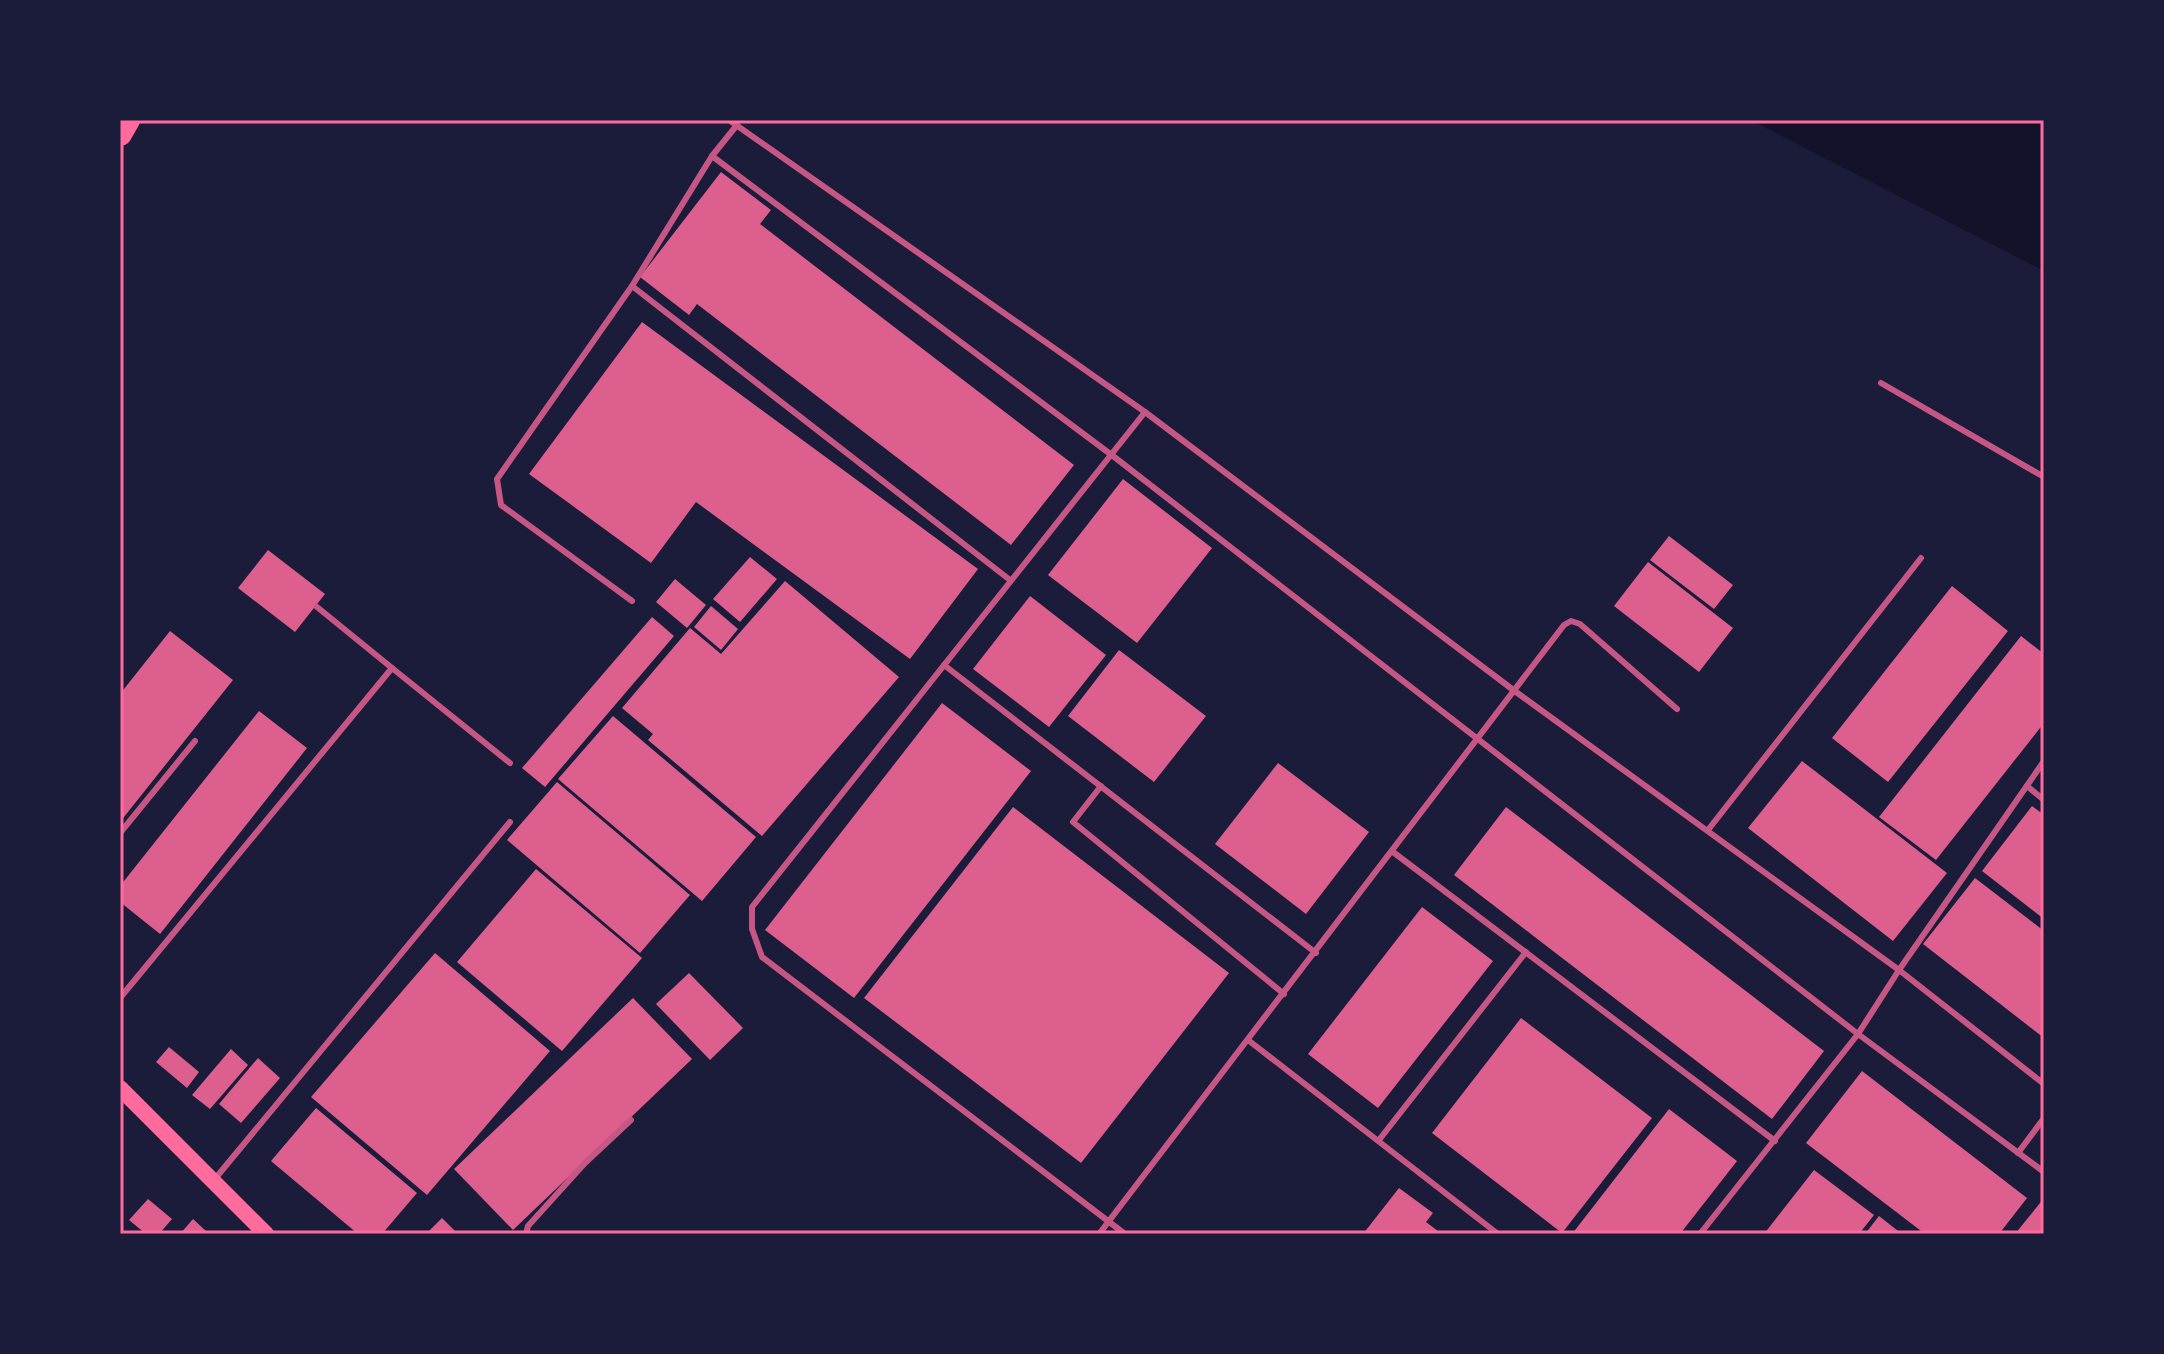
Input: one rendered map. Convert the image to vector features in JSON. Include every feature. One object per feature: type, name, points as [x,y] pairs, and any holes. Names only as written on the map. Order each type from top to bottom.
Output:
[{"type":"highway","points":[[120,134],[128,120]]},
{"type":"main road","points":[[120,1088],[266,1234]]},
{"type":"lane","points":[[729,120],[1145,412],[1516,692],[1899,970],[2044,1084]]},
{"type":"lane","points":[[632,601],[501,505],[496,492],[497,479],[632,286],[712,156],[737,125]]},
{"type":"lane","points":[[712,156],[1113,456],[1858,1034],[2044,1172]]},
{"type":"lane","points":[[632,286],[1010,580]]},
{"type":"lane","points":[[1881,383],[2044,477]]},
{"type":"lane","points":[[1125,1234],[762,957],[752,929],[752,907],[1145,412]]},
{"type":"lane","points":[[1708,830],[1921,558]]},
{"type":"lane","points":[[317,607],[510,763]]},
{"type":"lane","points":[[1099,1234],[1516,692],[1564,625],[1571,621],[1580,624],[1677,709]]},
{"type":"lane","points":[[944,665],[1316,953]]},
{"type":"lane","points":[[120,998],[392,668]]},
{"type":"lane","points":[[120,833],[195,741]]},
{"type":"lane","points":[[1700,1234],[1858,1034],[2044,761]]},
{"type":"lane","points":[[1101,786],[1073,822],[1284,994]]},
{"type":"lane","points":[[2027,786],[2044,800]]},
{"type":"lane","points":[[214,1180],[510,822]]},
{"type":"lane","points":[[1393,852],[1775,1141]]},
{"type":"lane","points":[[1379,1140],[1526,952]]},
{"type":"lane","points":[[1248,1040],[1498,1234]]},
{"type":"lane","points":[[2018,1153],[2044,1118]]},
{"type":"lane","points":[[526,1234],[528,1226],[571,1178],[631,1120]]},
{"type":"shaded area","points":[[1751,120],[2044,120],[2044,271]]},
{"type":"building","points":[[721,172],[771,210],[760,224],[1074,465],[1011,545],[697,304],[689,315],[640,277]]},
{"type":"building","points":[[642,322],[978,569],[910,659],[696,502],[651,563],[529,474]]},
{"type":"building","points":[[1123,479],[1212,548],[1137,643],[1048,575]]},
{"type":"building","points":[[1669,536],[1733,585],[1714,609],[1650,560]]},
{"type":"building","points":[[268,550],[325,594],[295,632],[238,588]]},
{"type":"building","points":[[750,557],[777,579],[740,622],[713,599]]},
{"type":"building","points":[[1648,562],[1733,628],[1699,672],[1614,606]]},
{"type":"building","points":[[675,579],[706,605],[687,628],[656,602]]},
{"type":"building","points":[[785,581],[899,677],[762,836],[648,740],[653,734],[622,708],[690,628],[721,654]]},
{"type":"building","points":[[1952,586],[2008,631],[1888,782],[1832,738]]},
{"type":"building","points":[[1030,596],[1106,655],[1049,727],[973,669]]},
{"type":"building","points":[[711,606],[738,629],[721,650],[694,627]]},
{"type":"building","points":[[652,617],[674,636],[545,787],[522,768]]},
{"type":"building","points":[[170,631],[233,680],[120,822],[120,694]]},
{"type":"building","points":[[2021,636],[2044,654],[2044,723],[1936,860],[1879,817]]},
{"type":"building","points":[[1119,650],[1206,716],[1154,782],[1068,716]]},
{"type":"building","points":[[942,703],[1031,771],[854,998],[765,930]]},
{"type":"building","points":[[259,711],[307,748],[160,934],[120,902],[120,886]]},
{"type":"building","points":[[613,716],[756,837],[702,901],[558,779]]},
{"type":"building","points":[[1802,761],[1947,873],[1893,941],[1748,828]]},
{"type":"building","points":[[1278,763],[1369,832],[1306,914],[1215,844]]},
{"type":"building","points":[[557,782],[690,895],[640,953],[507,840]]},
{"type":"building","points":[[2032,806],[2044,815],[2044,919],[1982,871]]},
{"type":"building","points":[[1013,807],[1229,973],[1081,1163],[864,998]]},
{"type":"building","points":[[1506,807],[1824,1051],[1772,1119],[1454,875]]},
{"type":"building","points":[[536,869],[642,958],[562,1051],[457,962]]},
{"type":"building","points":[[1975,878],[2044,931],[2044,1038],[1923,944]]},
{"type":"building","points":[[1422,907],[1493,961],[1378,1108],[1308,1054]]},
{"type":"building","points":[[435,953],[550,1051],[427,1195],[311,1097]]},
{"type":"building","points":[[689,973],[743,1028],[710,1060],[656,1004]]},
{"type":"building","points":[[633,998],[692,1059],[513,1230],[454,1169]]},
{"type":"building","points":[[1521,1018],[1652,1118],[1562,1233],[1432,1133]]},
{"type":"building","points":[[169,1047],[199,1072],[187,1088],[156,1062]]},
{"type":"building","points":[[231,1049],[248,1065],[210,1109],[192,1095]]},
{"type":"building","points":[[258,1058],[280,1078],[241,1123],[219,1104]]},
{"type":"building","points":[[1862,1071],[2027,1198],[1999,1234],[1925,1234],[1806,1143]]},
{"type":"building","points":[[316,1108],[417,1193],[382,1234],[358,1234],[271,1161]]},
{"type":"building","points":[[1669,1109],[1737,1161],[1680,1234],[1572,1234]]},
{"type":"building","points":[[1814,1170],[1874,1215],[1859,1234],[1764,1234]]},
{"type":"building","points":[[1399,1188],[1433,1213],[1426,1222],[1442,1234],[1363,1234]]},
{"type":"building","points":[[2044,1198],[2044,1234],[2015,1234]]},
{"type":"building","points":[[148,1199],[172,1219],[159,1234],[146,1234],[129,1220]]},
{"type":"building","points":[[1879,1216],[1902,1234],[1865,1234]]},
{"type":"building","points":[[442,1218],[458,1234],[426,1234]]},
{"type":"building","points":[[193,1219],[206,1231],[203,1234],[180,1234]]}]
